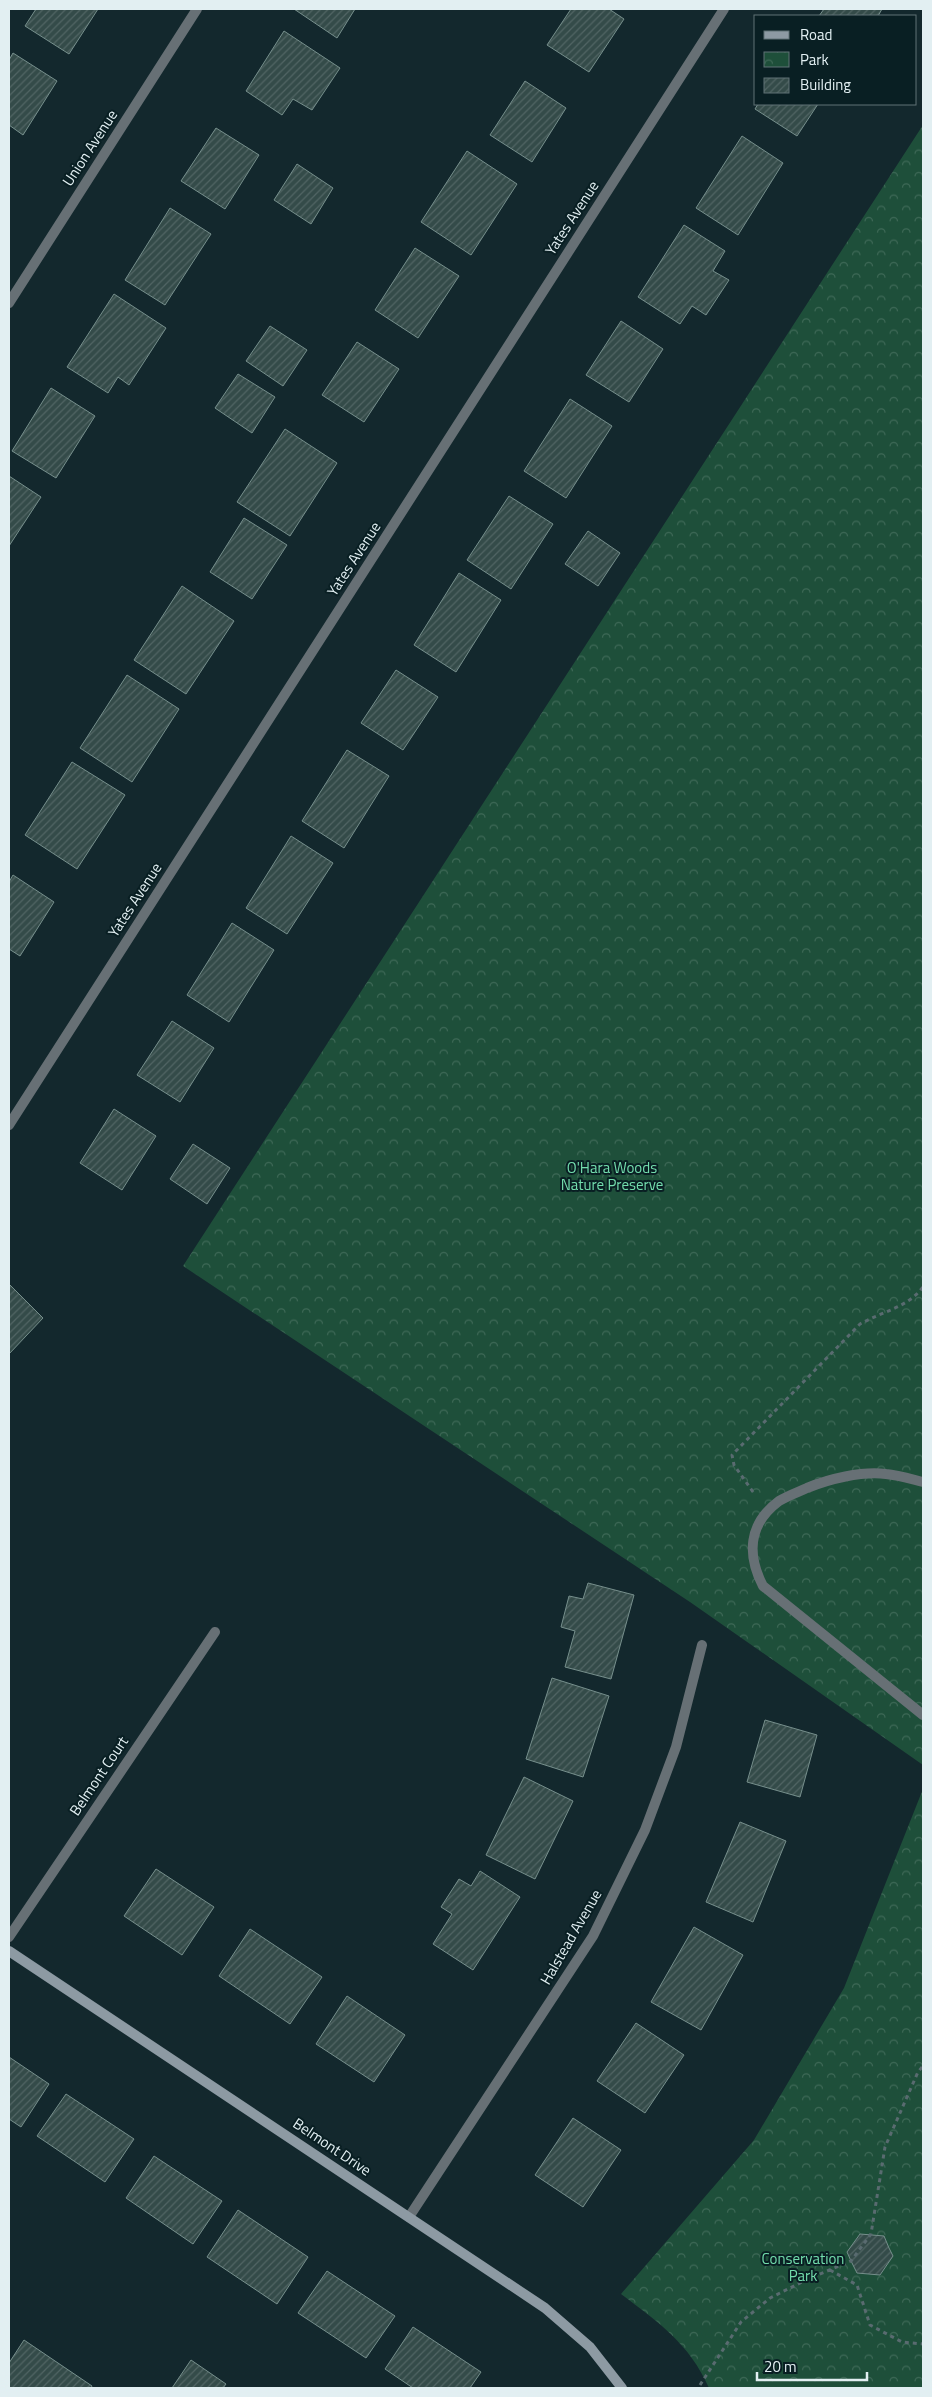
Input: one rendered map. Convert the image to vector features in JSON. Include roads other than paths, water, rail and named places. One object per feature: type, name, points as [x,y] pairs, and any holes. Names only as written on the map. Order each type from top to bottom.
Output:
[{"type":"street","name":"Union Avenue","points":[[9,303],[197,9]]},
{"type":"street","name":"Yates Avenue","points":[[9,1125],[724,9]]},
{"type":"street","points":[[923,1482],[884,1473],[830,1478],[781,1500],[767,1511],[756,1530],[752,1549],[754,1569],[763,1586],[923,1715]]},
{"type":"street","name":"Belmont Court","points":[[9,1937],[215,1632]]},
{"type":"street","name":"Halstead Avenue","points":[[409,2217],[593,1936],[646,1830],[676,1747],[702,1645]]},
{"type":"street","name":"Belmont Drive","points":[[9,1951],[545,2308],[590,2347],[622,2388]]},
{"type":"park label","name":"O'Hara Woods Nature Preserve","points":[[612,1176]]},
{"type":"park label","name":"Conservation Park","points":[[803,2268]]}]
